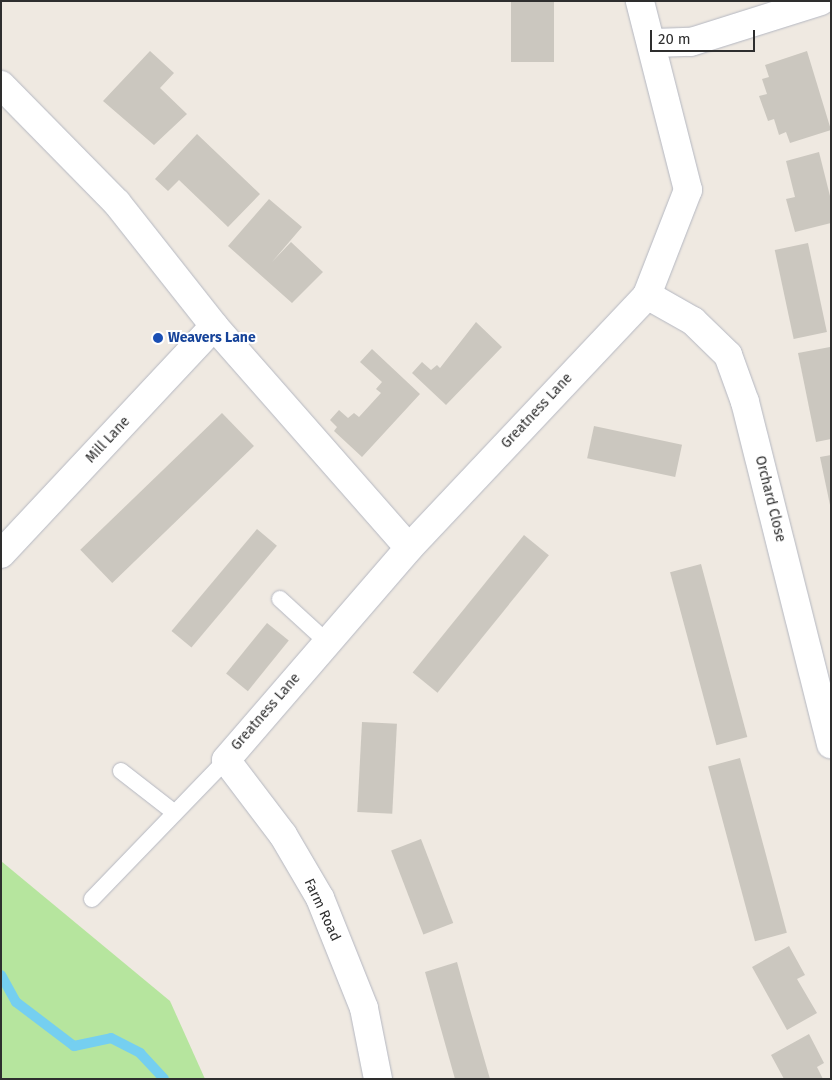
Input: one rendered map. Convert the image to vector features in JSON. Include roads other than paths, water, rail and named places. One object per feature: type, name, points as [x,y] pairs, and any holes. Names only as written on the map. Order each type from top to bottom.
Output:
[{"type":"street","name":"Greatness Lane","points":[[226,760],[408,548],[647,295],[688,190],[654,43],[640,1]]},
{"type":"street","points":[[654,43],[691,42],[820,1]]},
{"type":"street","points":[[1,85],[117,203],[214,326],[408,548]]},
{"type":"street","name":"Orchard Close","points":[[647,295],[693,321],[728,355],[745,402],[831,744]]},
{"type":"street","name":"Mill Lane","points":[[1,554],[214,326]]},
{"type":"street","name":"Farm Road","points":[[226,760],[283,834],[320,898],[364,1008],[378,1079]]},
{"type":"lane","points":[[280,599],[327,642]]},
{"type":"lane","points":[[92,899],[226,760]]},
{"type":"lane","points":[[121,771],[175,812]]},
{"type":"waterway","points":[[1,975],[16,1002],[74,1046],[111,1038],[140,1053],[164,1079]]},
{"type":"place","name":"Weavers Lane","points":[[158,338]]}]
